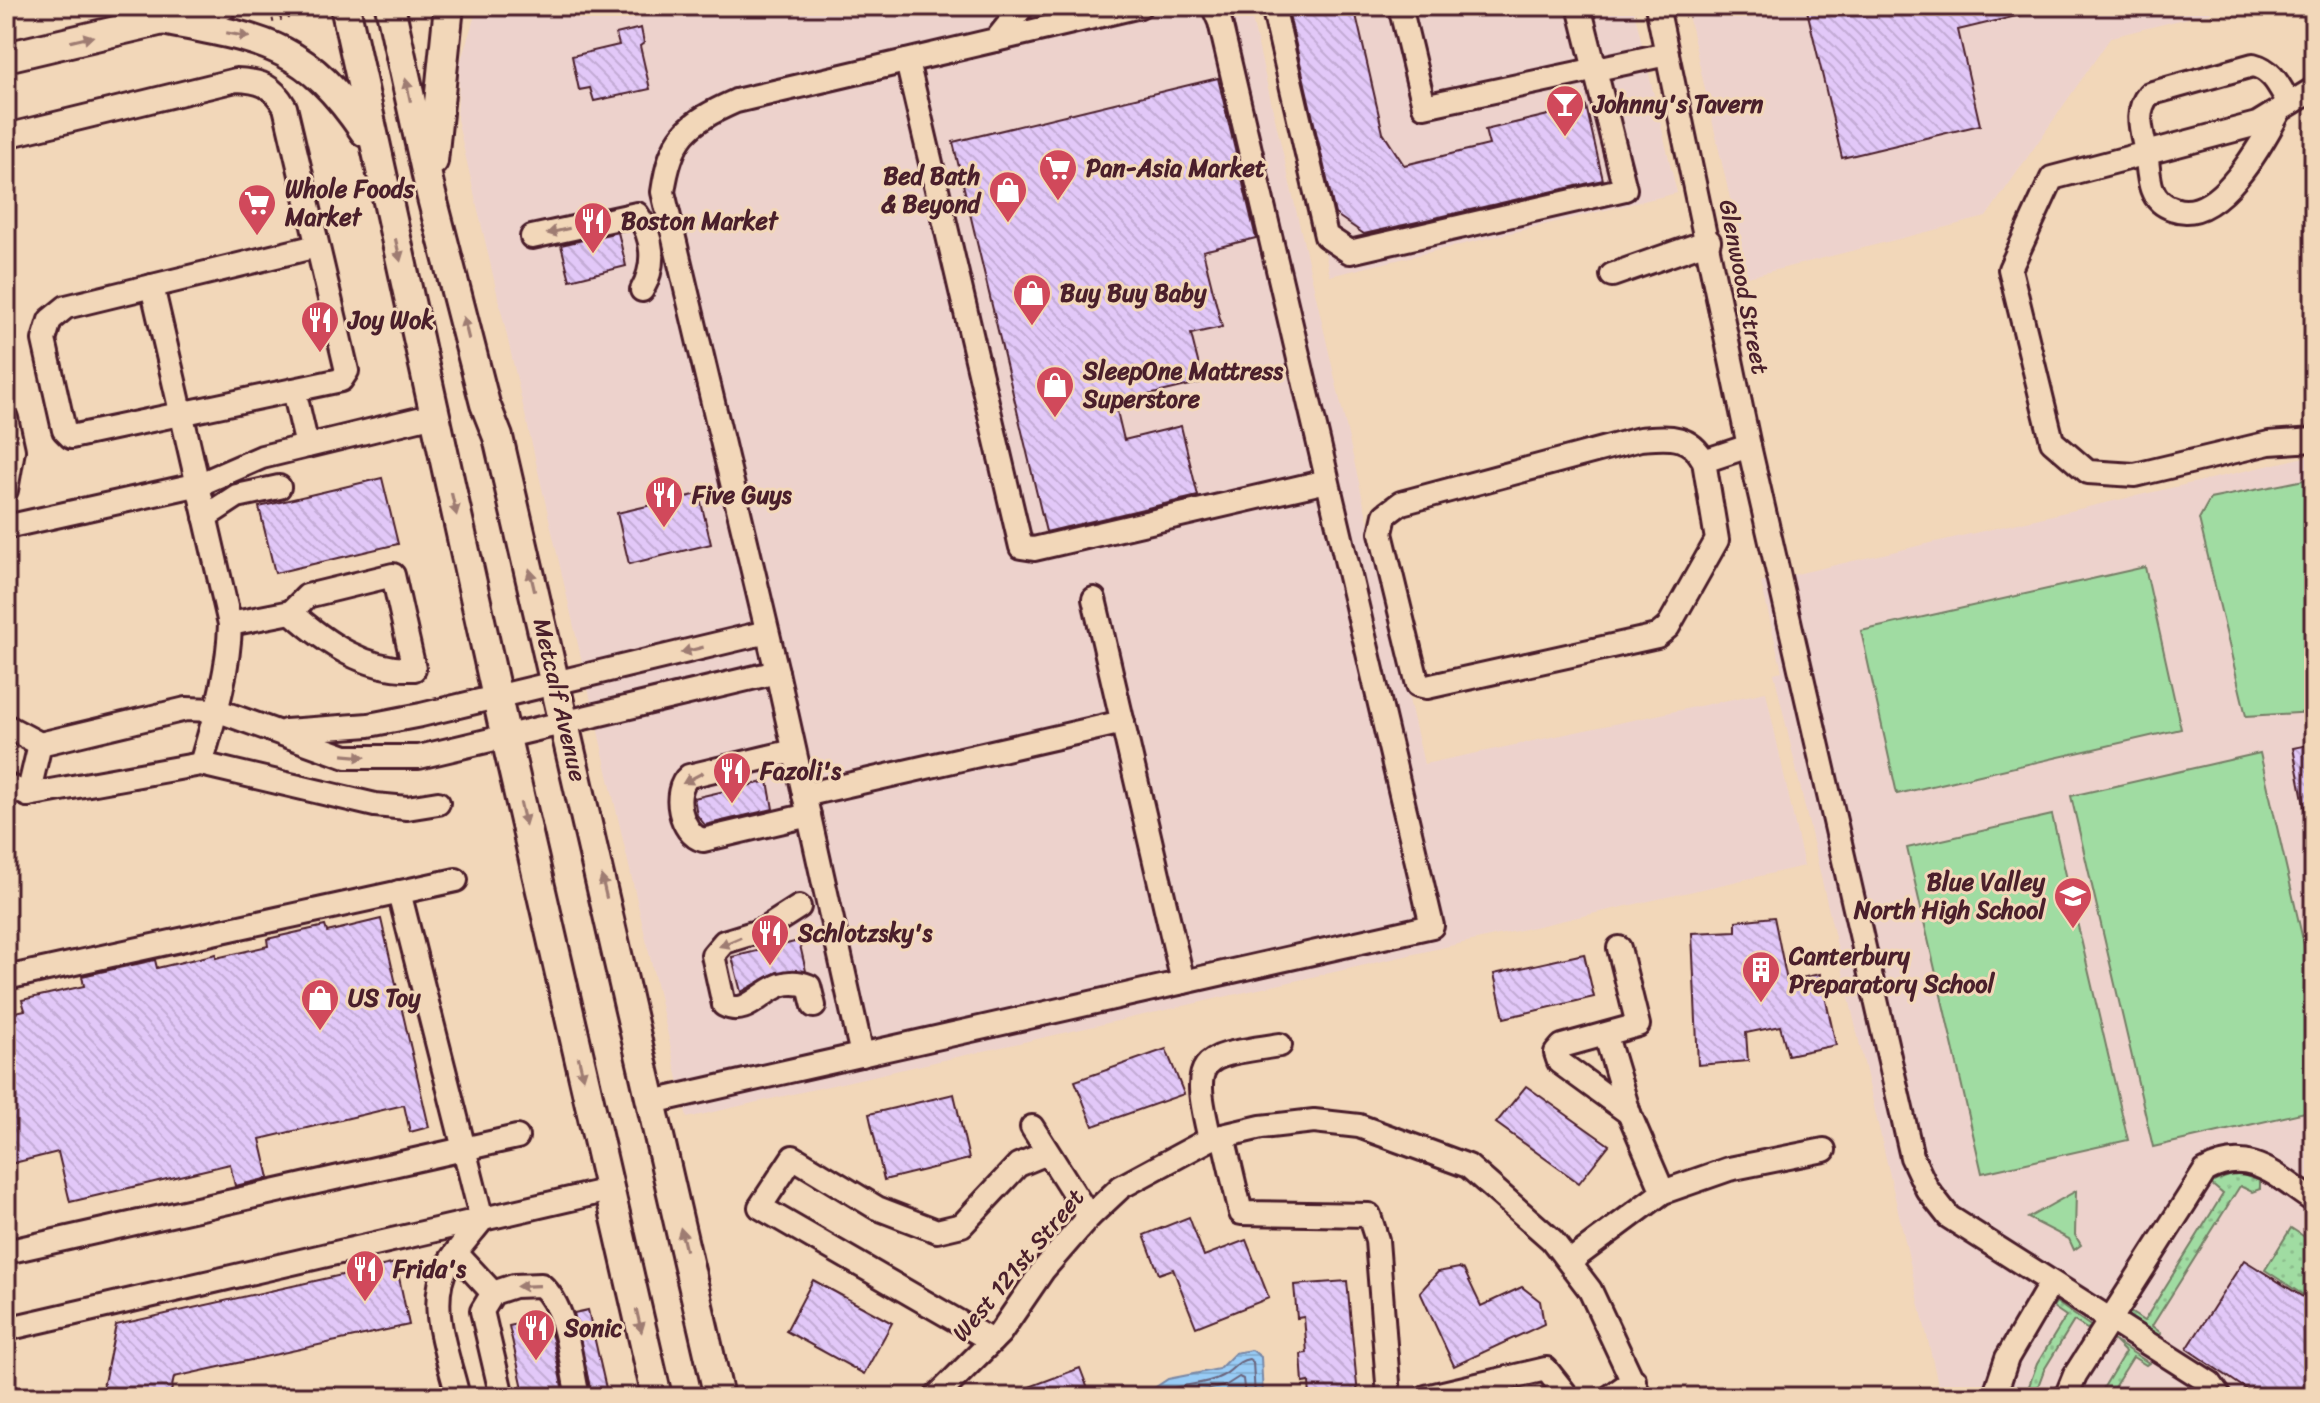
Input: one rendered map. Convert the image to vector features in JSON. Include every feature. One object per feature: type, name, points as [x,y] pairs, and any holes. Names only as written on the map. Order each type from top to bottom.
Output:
[{"type":"main road","points":[[6,57],[222,6]]},
{"type":"main road","points":[[345,6],[506,738],[657,1397]]},
{"type":"main road","name":"Metcalf Avenue","points":[[390,6],[431,194],[485,404],[498,437],[566,724],[719,1397]]},
{"type":"main road","points":[[431,194],[449,6]]},
{"type":"main road","points":[[162,20],[257,38],[289,53],[317,72],[341,97],[375,146]]},
{"type":"street","points":[[996,40],[1023,6]]},
{"type":"street","points":[[862,1055],[777,672],[663,192],[668,156],[697,118],[736,101],[996,40],[1060,14],[1140,6]]},
{"type":"street","points":[[652,1102],[1432,926],[1213,6]]},
{"type":"street","points":[[1273,6],[1326,236],[1350,252],[1625,189],[1579,6]]},
{"type":"street","points":[[1400,6],[1424,106],[1667,54]]},
{"type":"street","name":"Glenwood Street","points":[[1657,6],[1709,241],[1749,446],[1912,1157],[1927,1189],[1949,1217],[2210,1383],[2220,1397]]},
{"type":"street","points":[[907,61],[1021,547],[1034,549],[1327,481]]},
{"type":"street","points":[[2253,65],[2265,68],[2273,77],[2285,106],[2249,165],[2218,197],[2196,209],[2182,212],[2160,202],[2152,189],[2139,117],[2142,103],[2149,94],[2253,65]]},
{"type":"street","points":[[6,136],[236,80],[261,81],[276,93],[285,107],[347,371],[341,380],[71,437],[64,430],[44,340],[50,320],[66,307],[317,246]]},
{"type":"street","points":[[2314,89],[2257,124],[2052,178],[2010,269],[2052,441],[2088,472],[2135,475],[2269,443],[2314,440]]},
{"type":"street","points":[[532,237],[637,214],[645,225],[652,248],[652,263],[642,290]]},
{"type":"street","points":[[1612,275],[1709,241]]},
{"type":"street","points":[[152,286],[230,624],[230,646],[201,764]]},
{"type":"street","points":[[294,390],[307,446]]},
{"type":"street","points":[[6,527],[200,484],[262,457],[435,415]]},
{"type":"street","points":[[6,418],[13,450],[6,490]]},
{"type":"street","points":[[1679,437],[1697,449],[1704,461],[1717,540],[1668,627],[1657,636],[1427,687],[1418,685],[1381,533],[1385,515],[1401,503],[1640,439],[1679,437]]},
{"type":"street","points":[[1704,461],[1749,446]]},
{"type":"street","points":[[205,517],[237,496],[279,487]]},
{"type":"street","points":[[230,624],[291,612],[307,596],[393,575],[414,669],[381,668],[354,657],[291,612]]},
{"type":"street","points":[[1094,599],[1183,982]]},
{"type":"street","points":[[280,732],[369,725],[767,632]]},
{"type":"street","points":[[6,726],[40,744],[186,709],[216,710],[346,757],[419,757],[777,672]]},
{"type":"street","points":[[794,751],[689,776],[681,783],[681,806],[686,828],[693,837],[703,840],[806,805],[1123,722]]},
{"type":"street","points":[[28,795],[40,744]]},
{"type":"street","points":[[6,785],[28,795],[201,764],[375,805],[407,808],[438,803]]},
{"type":"street","points":[[6,978],[456,880]]},
{"type":"street","points":[[399,892],[482,1220]]},
{"type":"street","points":[[799,907],[763,930],[724,942],[713,955],[724,1005],[732,1009],[749,1006],[768,989],[798,982],[809,986],[814,1006]]},
{"type":"street","points":[[1619,948],[1638,1025],[1562,1046],[1556,1053],[1559,1062],[1629,1113]]},
{"type":"street","points":[[1606,1036],[1629,1113],[1663,1192]]},
{"type":"street","points":[[1280,1045],[1232,1053],[1206,1064],[1199,1075],[1199,1092],[1241,1213],[1369,1215],[1377,1240],[1389,1397]]},
{"type":"street","name":"West 121st Street","points":[[936,1397],[992,1341],[1043,1270],[1089,1217],[1121,1187],[1216,1138],[1314,1121],[1359,1126],[1426,1148],[1468,1166],[1552,1240],[1590,1290],[1637,1388],[1610,1397]]},
{"type":"street","points":[[1032,1127],[1089,1217]]},
{"type":"street","points":[[6,1252],[517,1137]]},
{"type":"street","points":[[1569,1262],[1663,1192],[1729,1169],[1824,1150]]},
{"type":"street","points":[[992,1341],[760,1207],[793,1157],[877,1208],[937,1231],[962,1225],[1018,1165],[1047,1153]]},
{"type":"street","points":[[2066,1397],[2075,1375],[2205,1171],[2228,1161],[2259,1165],[2314,1201]]},
{"type":"street","points":[[6,1329],[609,1190]]},
{"type":"street","points":[[458,1397],[440,1325],[438,1298],[446,1266],[482,1220]]},
{"type":"street","points":[[456,1253],[493,1293]]},
{"type":"street","points":[[1994,1397],[2007,1358],[2051,1283]]},
{"type":"street","points":[[502,1397],[482,1311],[493,1293],[514,1286],[541,1285],[552,1294],[578,1397]]},
{"type":"street","points":[[1426,1397],[1546,1369],[1568,1397]]},
{"type":"path","points":[[262,23],[328,7]]},
{"type":"shaded area","points":[[478,6],[1249,6],[1424,764],[1766,692],[1804,866],[687,1118],[457,119],[460,63]]},
{"type":"shaded area","points":[[1272,6],[1633,6],[1677,193],[1330,276]]},
{"type":"shaded area","points":[[1686,6],[2237,6],[2111,37],[1986,217],[1748,277]]},
{"type":"shaded area","name":"Blue Valley North High School","points":[[2314,455],[2314,1397],[1941,1397],[1774,673],[1782,671],[1761,582]]},
{"type":"green space","points":[[2314,478],[2314,712],[2246,716],[2199,519],[2210,499]]},
{"type":"green space","points":[[2145,567],[2181,729],[1897,794],[1861,631]]},
{"type":"green space","points":[[2260,753],[2314,988],[2314,1110],[2153,1147],[2071,796]]},
{"type":"green space","points":[[2052,815],[2128,1140],[1982,1173],[1907,848]]},
{"type":"green space","points":[[2237,1173],[2260,1181],[2260,1189],[2252,1192],[2240,1186],[2152,1326],[2161,1333],[2159,1337],[2126,1315],[2130,1312],[2144,1321],[2223,1194],[2210,1183]]},
{"type":"green space","points":[[2076,1191],[2075,1235],[2081,1245],[2074,1250],[2069,1239],[2028,1218]]},
{"type":"green space","points":[[2291,1228],[2314,1243],[2314,1302],[2265,1270]]},
{"type":"green space","points":[[2056,1302],[2092,1327],[2087,1329],[2074,1321],[2044,1370],[2034,1397],[2025,1397],[2037,1364],[2066,1316],[2053,1307]]},
{"type":"green space","points":[[2113,1340],[2149,1363],[2146,1365],[2133,1357],[2108,1397],[2098,1397],[2125,1352]]},
{"type":"water","points":[[1252,1350],[1261,1357],[1263,1397],[1141,1397],[1168,1379],[1219,1369],[1235,1353]]},
{"type":"building","points":[[1287,6],[1354,6],[1383,133],[1404,165],[1489,145],[1485,130],[1586,106],[1603,180],[1364,234],[1335,214]]},
{"type":"building","points":[[1806,6],[2032,6],[2033,12],[1958,30],[1980,125],[1842,158]]},
{"type":"building","points":[[641,28],[644,43],[640,46],[650,89],[594,101],[590,88],[579,90],[572,56],[619,45],[616,34]]},
{"type":"building","points":[[1218,78],[1256,238],[1203,251],[1222,327],[1191,334],[1203,382],[1115,403],[1124,440],[1181,426],[1198,496],[1046,532],[953,142]]},
{"type":"building","name":"Boston Market","points":[[618,232],[626,266],[570,280],[561,245]]},
{"type":"building","points":[[382,478],[398,544],[275,573],[259,507]]},
{"type":"building","name":"Five Guys","points":[[699,494],[711,544],[629,564],[617,513]]},
{"type":"building","points":[[2314,744],[2314,814],[2306,815],[2293,748]]},
{"type":"building","name":"Fazoli's","points":[[768,781],[773,809],[705,825],[697,815],[694,798]]},
{"type":"building","name":"Canterbury Preparatory School","points":[[1774,917],[1787,981],[1820,974],[1836,1045],[1788,1055],[1780,1026],[1746,1033],[1748,1061],[1698,1065],[1692,933],[1736,931],[1736,921]]},
{"type":"building","points":[[381,919],[429,1127],[410,1132],[404,1105],[260,1139],[269,1178],[235,1186],[230,1164],[70,1202],[58,1152],[6,1165],[6,1014],[25,1010],[22,1000],[84,986],[82,976],[155,960],[157,968],[216,954],[216,958],[268,946],[267,939],[325,926],[327,932]]},
{"type":"building","name":"Schlotzsky's","points":[[799,941],[806,971],[777,972],[741,992],[732,957]]},
{"type":"building","points":[[1584,954],[1594,997],[1504,1018],[1494,974]]},
{"type":"building","points":[[1166,1049],[1184,1094],[1093,1126],[1075,1081]]},
{"type":"building","points":[[1526,1086],[1609,1145],[1579,1183],[1496,1123]]},
{"type":"building","points":[[954,1094],[969,1159],[884,1180],[869,1114]]},
{"type":"building","points":[[1189,1217],[1204,1256],[1246,1240],[1269,1298],[1196,1327],[1173,1269],[1159,1274],[1144,1235]]},
{"type":"building","points":[[2244,1260],[2314,1304],[2314,1397],[2258,1397],[2187,1349]]},
{"type":"building","points":[[396,1263],[409,1325],[174,1377],[170,1397],[101,1397],[116,1325]]},
{"type":"building","points":[[1464,1270],[1481,1306],[1522,1287],[1540,1301],[1544,1324],[1454,1366],[1420,1292],[1438,1272]]},
{"type":"building","points":[[813,1280],[892,1323],[864,1374],[786,1331]]},
{"type":"building","points":[[1347,1281],[1358,1396],[1310,1397],[1309,1382],[1303,1383],[1301,1354],[1307,1353],[1304,1317],[1297,1318],[1294,1285]]},
{"type":"building","points":[[588,1310],[608,1397],[592,1397],[574,1313]]},
{"type":"building","name":"Sonic","points":[[545,1318],[553,1340],[564,1397],[525,1397],[509,1326]]},
{"type":"building","points":[[1080,1368],[1091,1397],[1008,1397],[1008,1395]]},
{"type":"place","name":"Johnny's Tavern","points":[[1565,138]]},
{"type":"place","name":"Pan-Asia Market","points":[[1058,202]]},
{"type":"place","name":"Bed Bath & Beyond","points":[[1008,224]]},
{"type":"place","name":"Whole Foods Market","points":[[257,237]]},
{"type":"place","name":"Boston Market","points":[[593,255]]},
{"type":"place","name":"Buy Buy Baby","points":[[1032,327]]},
{"type":"place","name":"Joy Wok","points":[[320,354]]},
{"type":"place","name":"SleepOne Mattress Superstore","points":[[1055,419]]},
{"type":"place","name":"Five Guys","points":[[664,529]]},
{"type":"place","name":"Fazoli's","points":[[732,805]]},
{"type":"place","name":"Blue Valley North High School","points":[[2073,930]]},
{"type":"place","name":"Schlotzsky's","points":[[770,967]]},
{"type":"place","name":"Canterbury Preparatory School","points":[[1761,1004]]},
{"type":"place","name":"US Toy","points":[[320,1032]]},
{"type":"place","name":"Frida's","points":[[365,1303]]},
{"type":"place","name":"Sonic","points":[[536,1362]]}]
